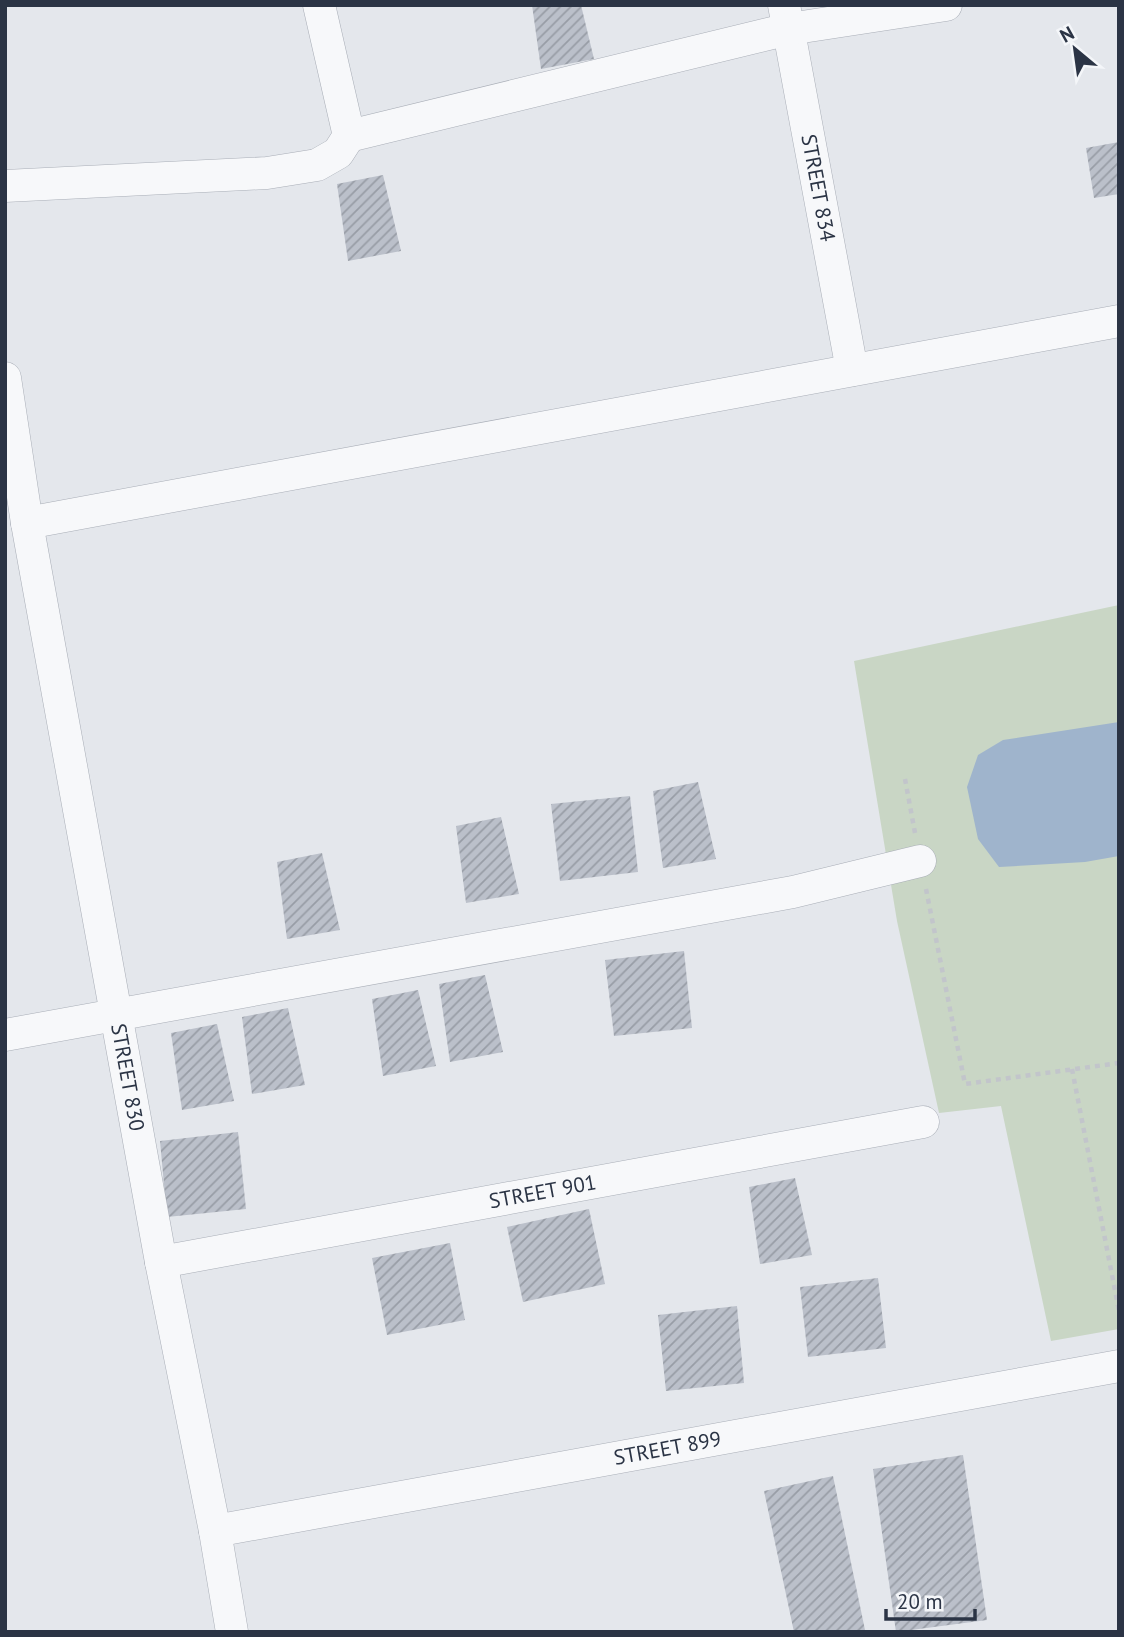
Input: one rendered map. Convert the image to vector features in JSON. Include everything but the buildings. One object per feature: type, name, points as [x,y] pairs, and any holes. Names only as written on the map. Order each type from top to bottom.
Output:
[{"type":"street","points":[[319,5],[349,136]]},
{"type":"street","points":[[5,186],[280,171],[317,165],[338,153],[349,136],[787,17],[946,5]]},
{"type":"street","name":"STREET 834","points":[[787,17],[852,370]]},
{"type":"street","points":[[27,523],[1119,321]]},
{"type":"street","name":"STREET 830","points":[[6,381],[10,439],[232,1632]]},
{"type":"street","points":[[5,1035],[793,892],[920,861]]},
{"type":"street","name":"STREET 901","points":[[162,1262],[923,1122]]},
{"type":"street","name":"STREET 899","points":[[215,1531],[1119,1366]]},
{"type":"path","points":[[905,779],[965,1084],[1119,1063]]},
{"type":"path","points":[[1072,1069],[1119,1311]]},
{"type":"green space","points":[[1119,605],[1119,1329],[1051,1341],[1001,1106],[939,1113],[897,921],[854,661]]},
{"type":"water","points":[[1119,722],[1119,856],[1085,862],[999,867],[978,839],[967,787],[978,755],[1003,740]]}]
